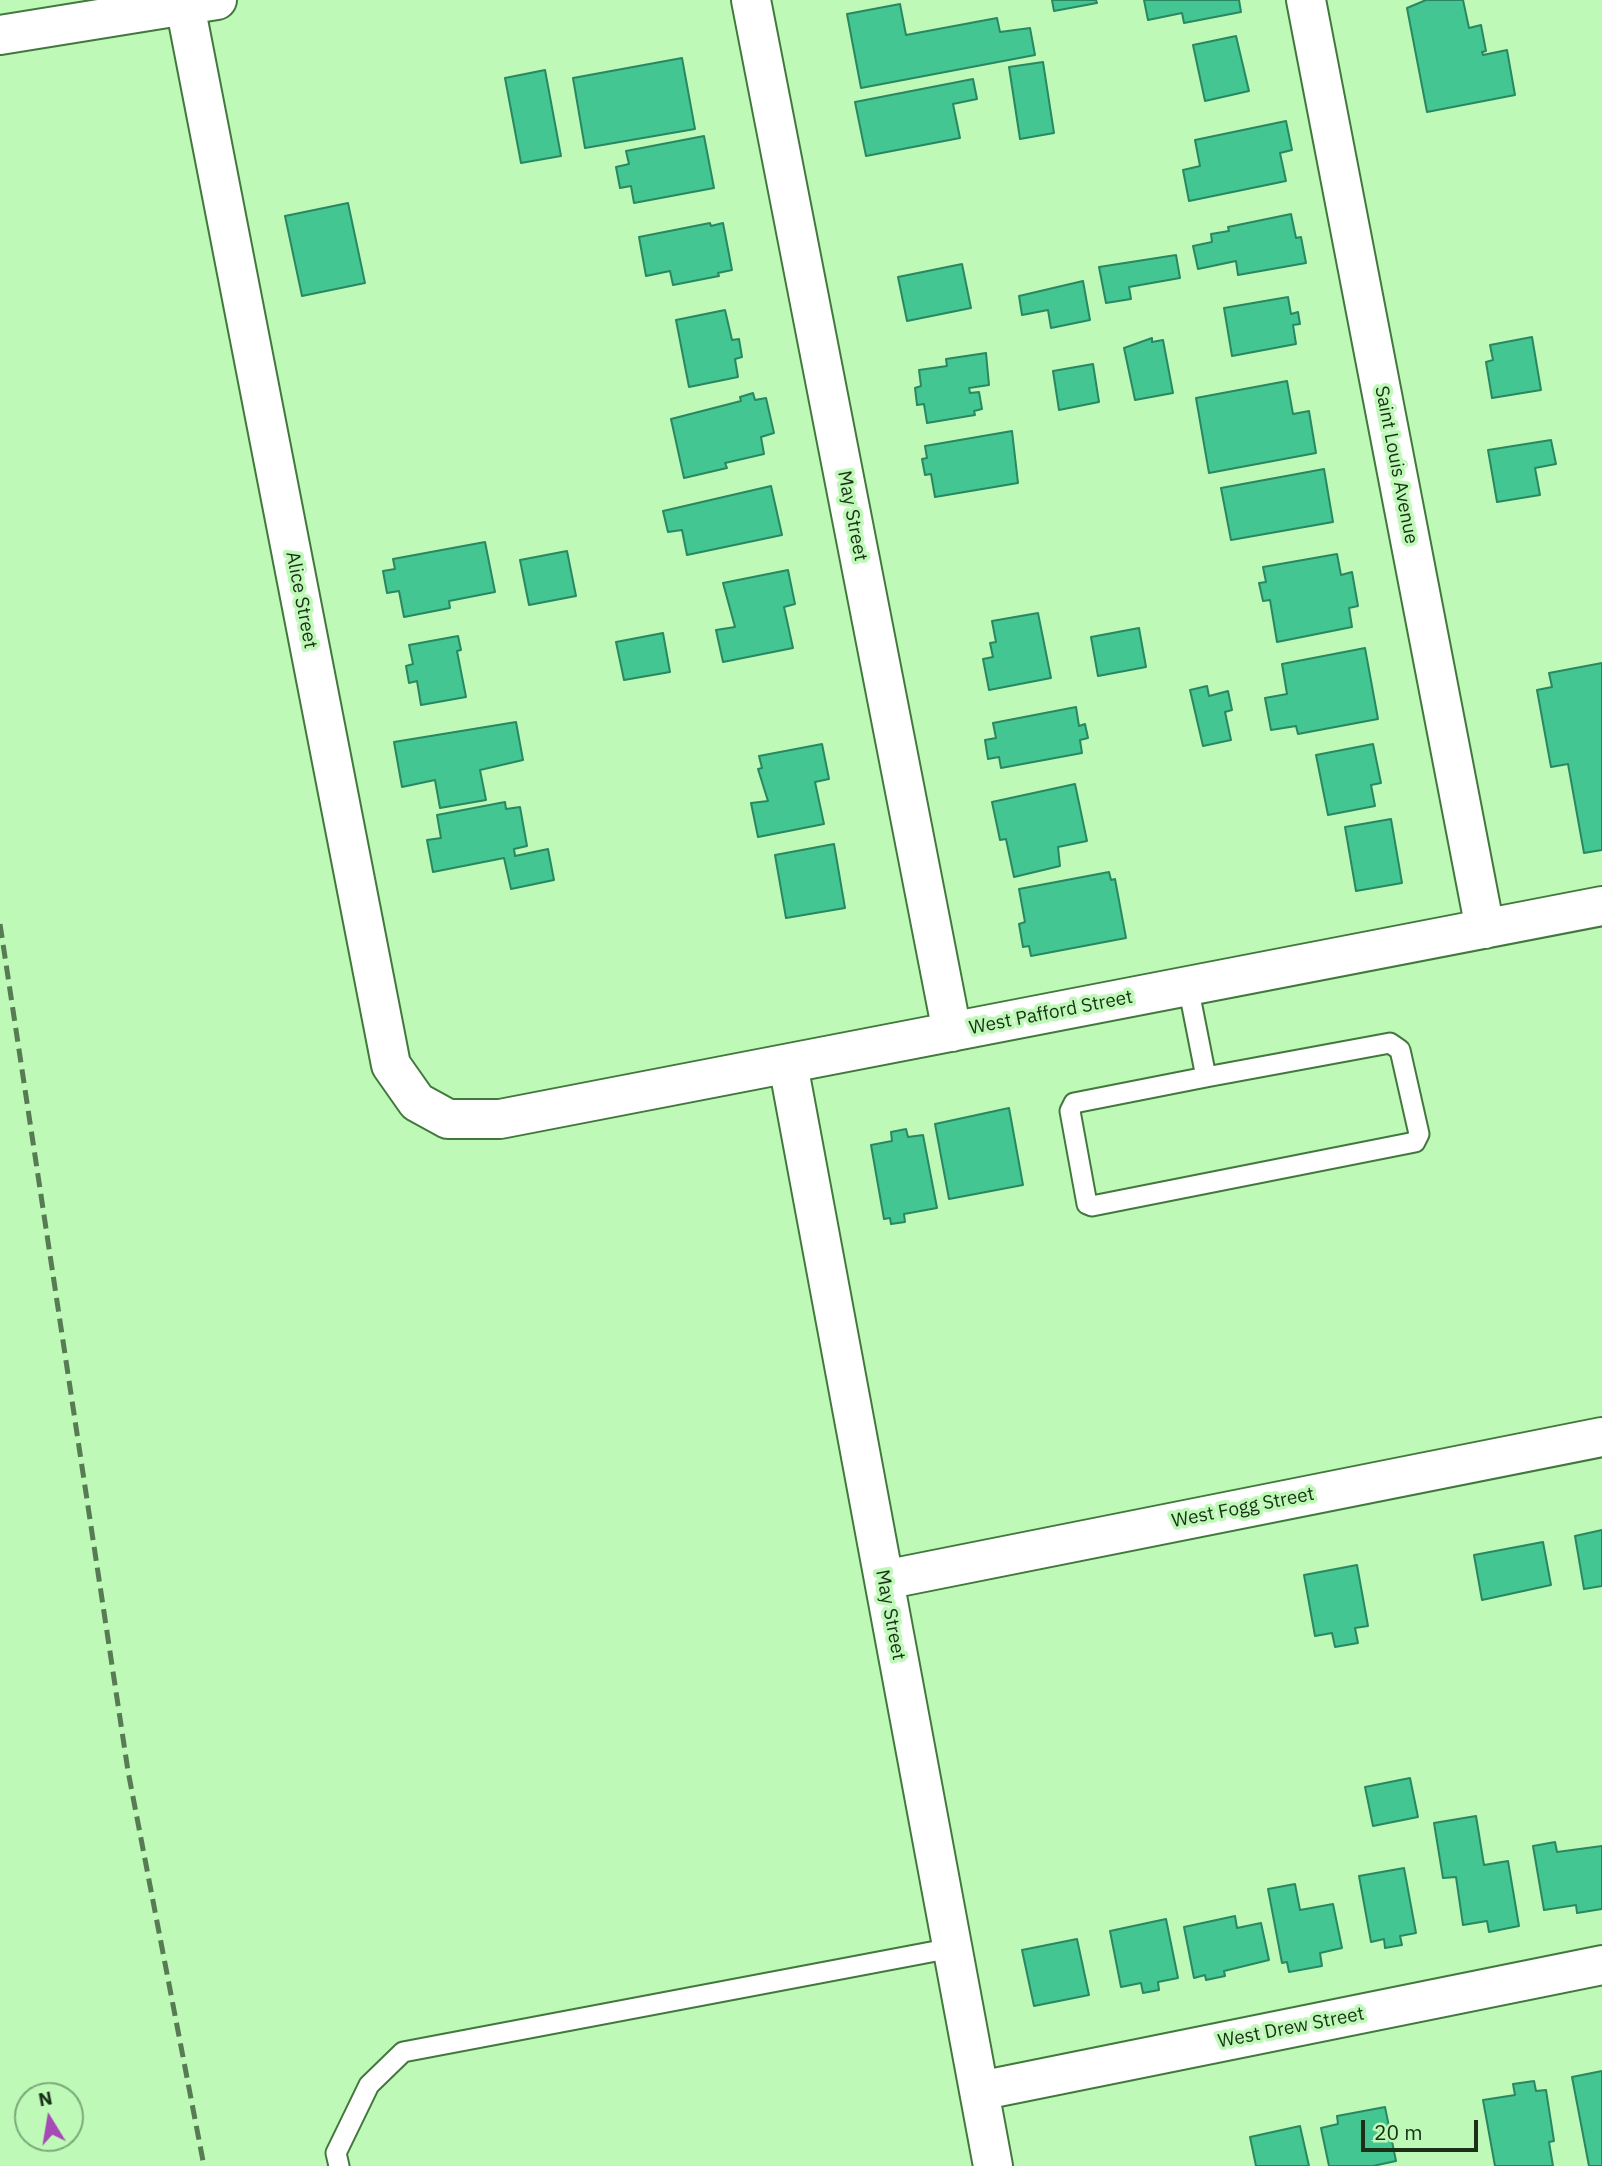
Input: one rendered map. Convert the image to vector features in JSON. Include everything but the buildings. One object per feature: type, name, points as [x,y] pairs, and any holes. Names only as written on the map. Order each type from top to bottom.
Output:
[{"type":"street","name":"May Street","points":[[751,0],[952,1032]]},
{"type":"street","name":"Saint Louis Avenue","points":[[1306,0],[1485,929]]},
{"type":"street","points":[[0,35],[201,3]]},
{"type":"street","name":"Alice Street","points":[[201,3],[391,1065],[417,1102],[449,1119],[500,1119]]},
{"type":"street","name":"West Pafford Street","points":[[500,1119],[1602,906]]},
{"type":"street","name":"May Street","points":[[788,1064],[993,2166]]},
{"type":"street","name":"West Fogg Street","points":[[884,1580],[1602,1437]]},
{"type":"street","name":"West Drew Street","points":[[979,2091],[1602,1965]]},
{"type":"lane","points":[[1188,986],[1206,1077]]},
{"type":"lane","points":[[1390,1043],[1399,1050],[1419,1134],[1415,1142],[1091,1206],[1087,1204],[1070,1111],[1074,1103],[1206,1077],[1390,1043]]},
{"type":"lane","points":[[339,2166],[336,2153],[369,2085],[403,2052],[952,1948]]},
{"type":"railway","points":[[0,924],[128,1771],[204,2166]]}]
